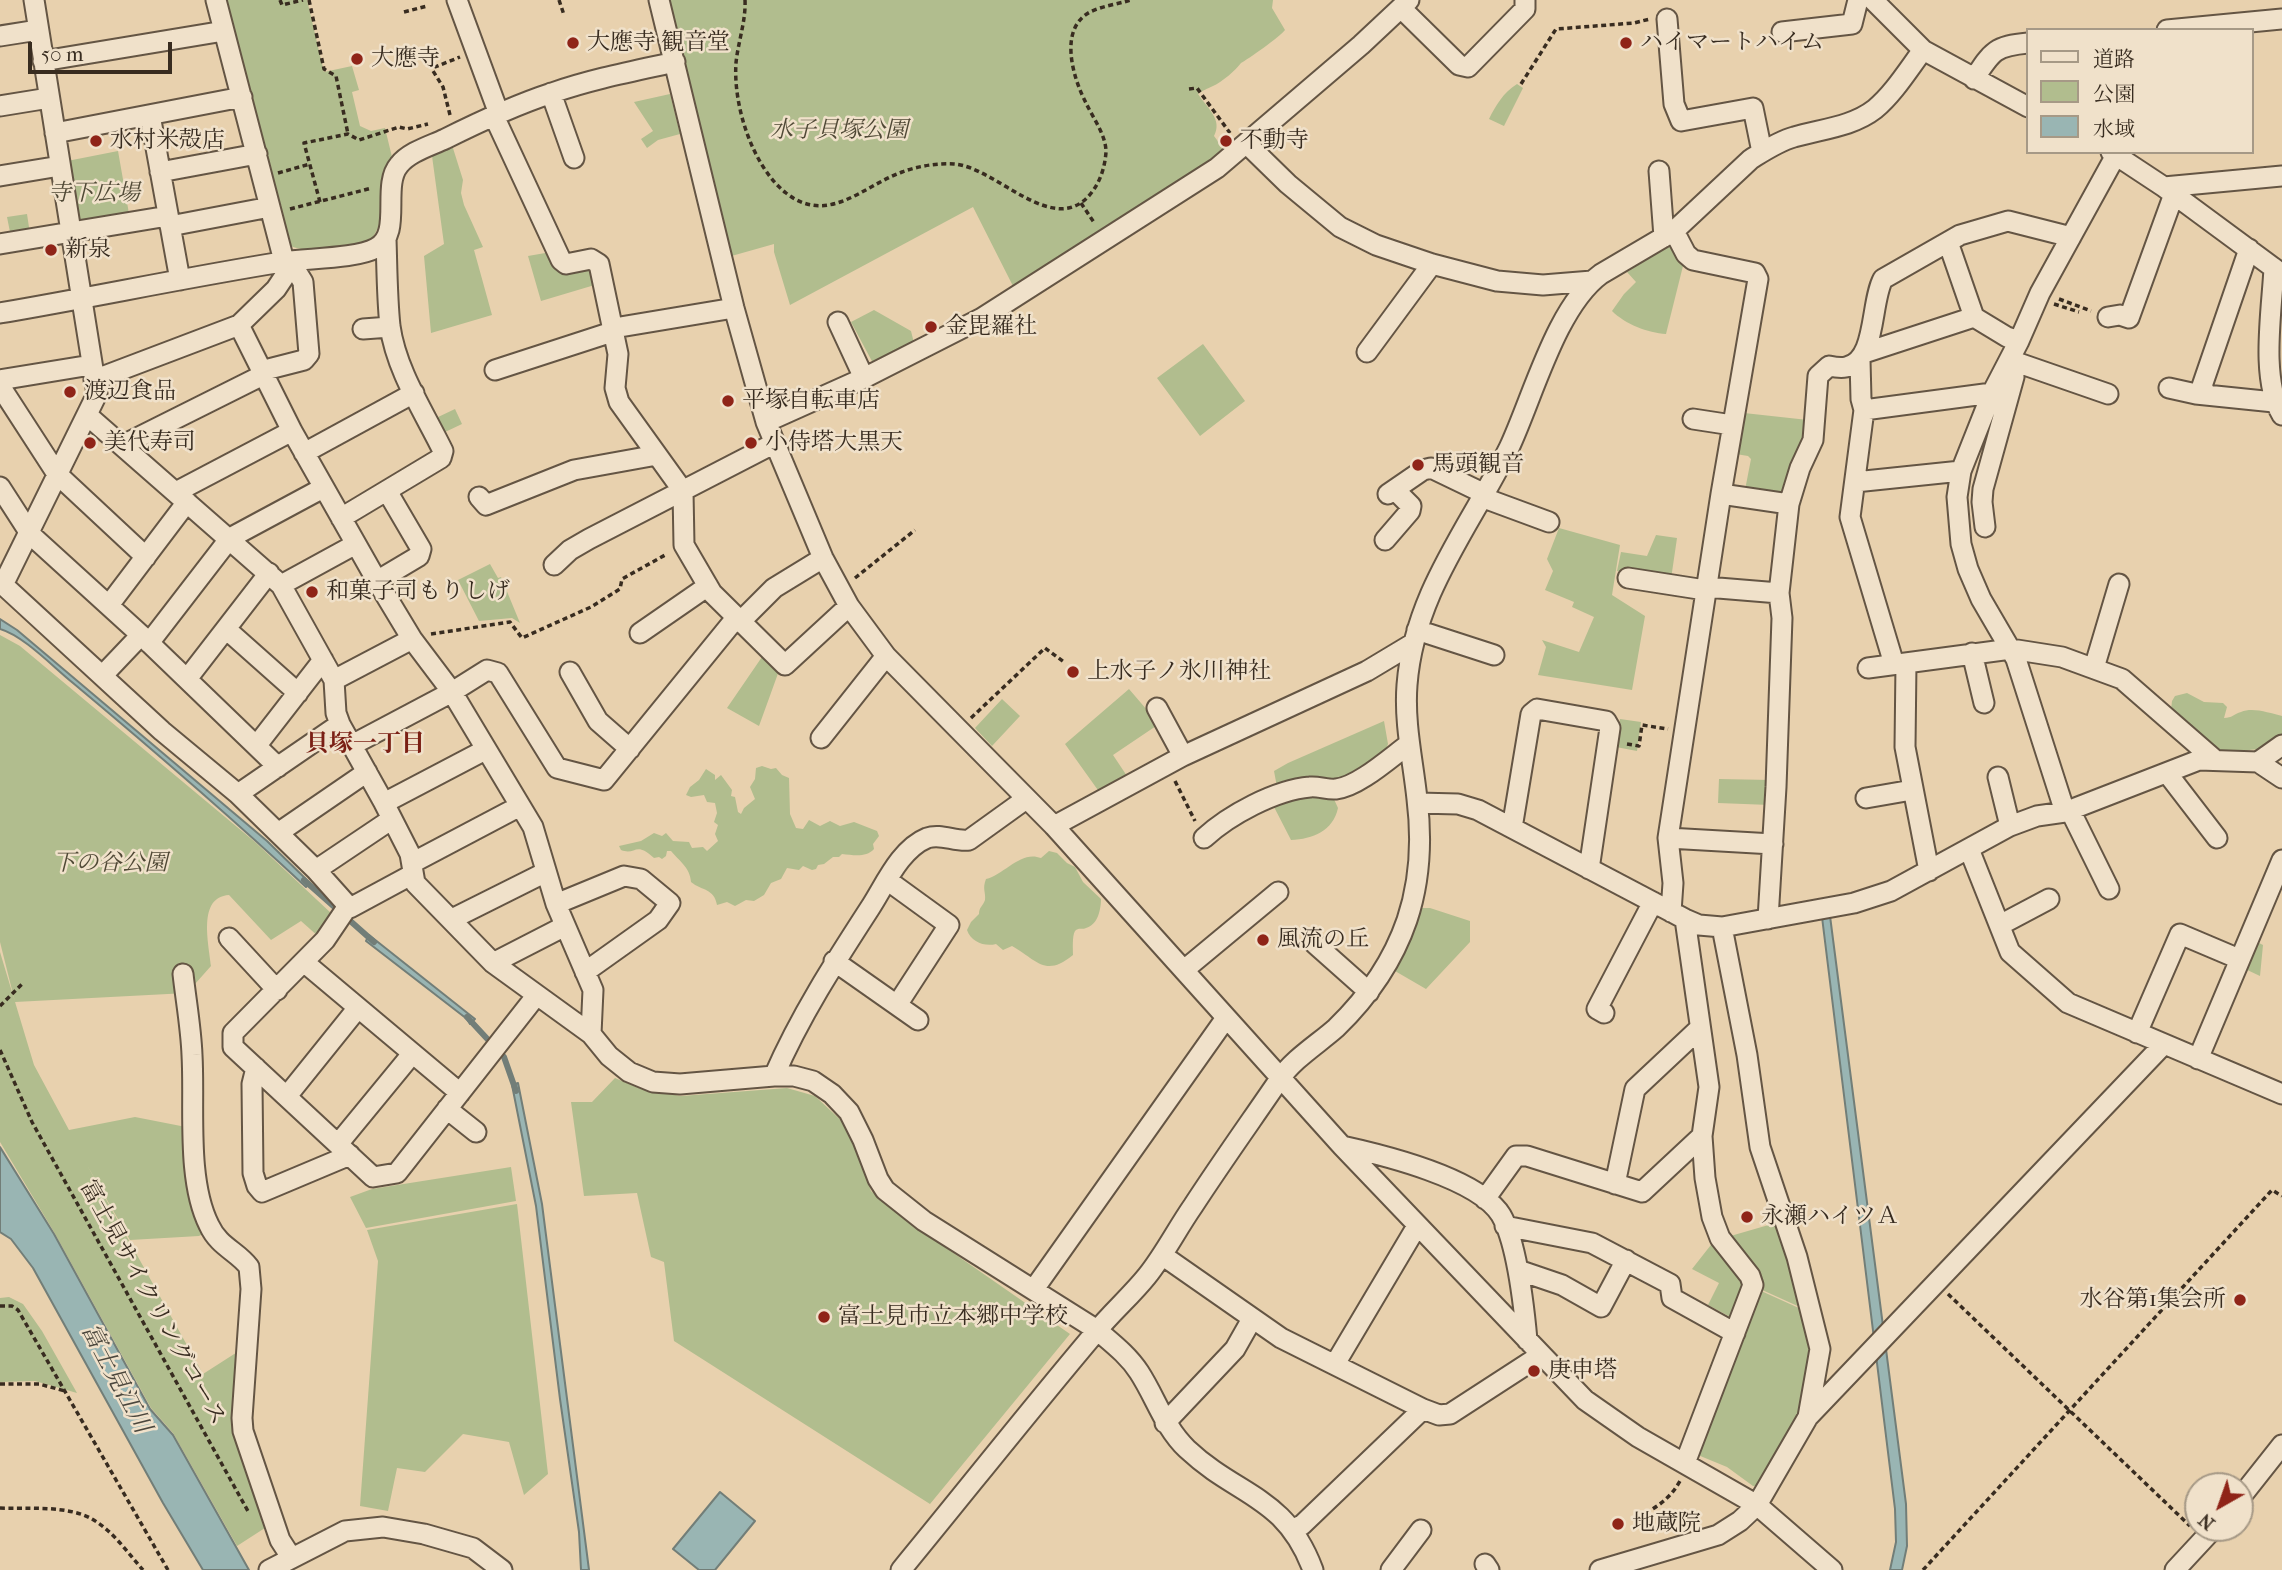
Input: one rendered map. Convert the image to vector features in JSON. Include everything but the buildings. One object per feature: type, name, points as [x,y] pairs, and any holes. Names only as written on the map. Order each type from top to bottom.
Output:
[{"type":"street","points":[[34,0],[97,394],[2,583],[162,731],[238,794],[316,870],[345,908]]},
{"type":"street","points":[[0,380],[93,373],[239,326],[276,289],[288,271],[279,208],[262,177],[216,0]]},
{"type":"street","points":[[457,0],[496,115],[561,260],[566,264],[591,259],[599,264],[618,354],[615,388],[619,402],[683,491],[684,545],[708,586],[785,666],[844,598]]},
{"type":"street","points":[[659,0],[734,308],[766,422],[823,558],[844,598],[886,656],[1054,827],[1342,1146],[1585,1400],[1610,1420],[1757,1505],[1832,1570]]},
{"type":"street","points":[[766,422],[864,378],[982,318],[1217,168],[1405,4],[1459,65],[1468,67],[1525,9],[1525,0]]},
{"type":"street","points":[[1782,32],[1852,24],[1858,0]]},
{"type":"street","points":[[1872,0],[1910,41],[1923,50],[2026,106]]},
{"type":"street","points":[[1667,19],[1674,104],[1681,121],[1753,108],[1762,152]]},
{"type":"street","points":[[2188,28],[2282,19]]},
{"type":"street","points":[[0,36],[38,30]]},
{"type":"street","points":[[43,61],[224,31]]},
{"type":"street","points":[[1974,79],[1994,51],[2005,45],[2026,43]]},
{"type":"street","points":[[901,1570],[1097,1330],[1146,1277],[1237,1139],[1272,1094],[1280,1078],[1339,1025],[1369,992],[1398,942],[1413,897],[1420,858],[1418,803],[1406,706],[1414,637],[1447,556],[1485,496],[1510,445],[1546,356],[1576,299],[1592,281],[1669,234],[1751,159],[1792,138],[1828,130],[1861,118],[1874,109],[1897,85],[1923,50]]},
{"type":"street","points":[[341,518],[441,458],[443,451],[414,393],[396,350],[390,327],[386,239],[390,226],[392,179],[400,162],[496,115],[551,93],[675,62]]},
{"type":"street","points":[[551,93],[574,158]]},
{"type":"street","points":[[55,133],[242,97]]},
{"type":"street","points":[[0,106],[49,98]]},
{"type":"street","points":[[150,115],[180,280]]},
{"type":"street","points":[[1244,146],[1340,227],[1376,245],[1432,264],[1497,281],[1543,285],[1592,281]]},
{"type":"street","points":[[160,172],[257,154]]},
{"type":"street","points":[[1985,527],[1982,515],[1983,489],[2008,362],[2034,304],[2112,154]]},
{"type":"street","points":[[2115,154],[2169,190],[2278,271],[2269,378],[2278,408],[2169,388]]},
{"type":"street","points":[[0,176],[60,166]]},
{"type":"street","points":[[1659,171],[1669,234],[1686,254],[1693,260],[1755,273],[1758,279],[1732,425],[1668,838],[1678,916],[1709,1087],[1702,1136],[1705,1178],[1712,1217],[1720,1238],[1750,1276],[1753,1285],[1686,1464]]},
{"type":"street","points":[[2169,190],[2282,176]]},
{"type":"street","points":[[2108,317],[2120,315],[2129,318],[2169,190]]},
{"type":"street","points":[[0,244],[71,232],[279,208]]},
{"type":"street","points":[[1928,871],[1905,747],[1900,664],[1850,517],[1864,410],[1861,399],[1863,356],[1877,290],[1883,279],[1960,235],[2008,221],[2071,237]]},
{"type":"street","points":[[0,313],[287,261],[361,253],[377,248],[386,239]]},
{"type":"street","points":[[1948,242],[1974,317],[2007,337],[2019,341]]},
{"type":"street","points":[[2206,394],[2202,386],[2249,249]]},
{"type":"street","points":[[123,445],[262,373],[304,360],[309,354],[303,282],[287,261]]},
{"type":"street","points":[[1367,352],[1432,264]]},
{"type":"street","points":[[495,370],[614,329],[734,308]]},
{"type":"street","points":[[1768,919],[1782,618],[1779,593],[1789,505],[1800,468],[1813,440],[1818,376],[1829,366],[1846,368],[1863,356],[1974,317]]},
{"type":"street","points":[[838,322],[864,378]]},
{"type":"street","points":[[239,326],[292,431],[377,581],[412,639],[452,692],[533,827],[556,904],[593,990],[591,1034]]},
{"type":"street","points":[[363,329],[390,327]]},
{"type":"street","points":[[2008,362],[2108,394]]},
{"type":"street","points":[[0,386],[57,474],[146,557]]},
{"type":"street","points":[[304,453],[414,393]]},
{"type":"street","points":[[1864,410],[2000,397]]},
{"type":"street","points":[[2000,397],[1961,471],[1957,497],[1958,520],[1968,569],[1981,600],[2017,659],[2068,811],[2109,888]]},
{"type":"street","points":[[87,415],[275,579],[334,680],[336,713],[340,724],[410,854],[415,883],[494,963],[591,1034],[609,1056],[629,1072],[653,1082],[680,1084],[794,1076],[813,1081],[832,1094],[849,1112],[885,1190],[925,1221],[1097,1330],[1120,1349],[1138,1370],[1165,1423],[1189,1451],[1275,1510],[1293,1529],[1313,1570]]},
{"type":"street","points":[[1693,419],[1732,425]]},
{"type":"street","points":[[109,605],[146,557],[181,497],[292,431]]},
{"type":"street","points":[[554,565],[570,550],[589,538],[775,443]]},
{"type":"street","points":[[479,498],[486,505],[544,473],[657,455]]},
{"type":"street","points":[[1385,540],[1410,511],[1411,506],[1391,492],[1423,470],[1431,468],[1485,496],[1549,522]]},
{"type":"street","points":[[1855,482],[1961,471]]},
{"type":"street","points":[[0,487],[29,532],[278,767]]},
{"type":"street","points":[[103,675],[145,639],[230,538],[323,488]]},
{"type":"street","points":[[377,581],[419,556],[421,549],[387,491]]},
{"type":"street","points":[[1721,494],[1789,505]]},
{"type":"street","points":[[187,679],[226,629],[275,579],[356,544]]},
{"type":"street","points":[[352,745],[452,692],[487,670],[498,673],[557,768],[604,780],[736,618],[746,616],[774,588],[823,558]]},
{"type":"street","points":[[1628,578],[1706,589],[1779,593]]},
{"type":"street","points":[[2094,668],[2119,584]]},
{"type":"street","points":[[640,633],[708,586]]},
{"type":"street","points":[[226,629],[298,692]]},
{"type":"street","points":[[1054,827],[1175,761],[1367,671],[1414,637],[1494,655]]},
{"type":"street","points":[[334,680],[412,639]]},
{"type":"street","points":[[1868,668],[2011,649],[2062,657],[2122,679],[2215,760]]},
{"type":"street","points":[[1972,653],[1984,703]]},
{"type":"street","points":[[821,738],[886,656]]},
{"type":"street","points":[[257,746],[323,660]]},
{"type":"street","points":[[570,672],[598,721],[630,749]]},
{"type":"street","points":[[1157,708],[1175,761]]},
{"type":"street","points":[[1512,828],[1531,714],[1537,709],[1606,721],[1610,728],[1589,869]]},
{"type":"street","points":[[238,794],[340,724]]},
{"type":"street","points":[[1204,838],[1213,830],[1273,796],[1312,787],[1336,789],[1352,784],[1409,744]]},
{"type":"street","points":[[2258,762],[2282,745]]},
{"type":"street","points":[[316,870],[388,811],[485,750]]},
{"type":"street","points":[[1418,803],[1458,804],[1478,810],[1678,916],[1699,925],[1722,927],[1854,903],[1891,891],[2010,826],[2036,816],[2068,811],[2199,760],[2258,762],[2282,778]]},
{"type":"street","points":[[278,833],[367,772]]},
{"type":"street","points":[[2167,773],[2217,838]]},
{"type":"street","points":[[1998,777],[2010,826]]},
{"type":"street","points":[[1866,798],[1912,790]]},
{"type":"street","points":[[774,1076],[834,961],[899,863],[919,842],[937,836],[969,840],[1026,799]]},
{"type":"street","points":[[345,908],[350,908],[412,868],[520,806]]},
{"type":"street","points":[[1668,838],[1773,844]]},
{"type":"street","points":[[1969,849],[2010,952],[2068,1003],[2282,1094]]},
{"type":"street","points":[[2198,1059],[2239,959],[2276,889],[2282,860]]},
{"type":"street","points":[[453,919],[546,872]]},
{"type":"street","points":[[556,904],[624,876],[641,879],[670,903],[658,920],[585,972]]},
{"type":"street","points":[[887,880],[949,925],[897,1005]]},
{"type":"street","points":[[1184,970],[1278,892]]},
{"type":"street","points":[[2000,925],[2049,899]]},
{"type":"street","points":[[1604,1013],[1597,1009],[1653,902]]},
{"type":"street","points":[[345,908],[325,940],[305,963],[233,1033],[233,1047],[373,1177],[397,1173],[536,996]]},
{"type":"street","points":[[494,963],[565,926]]},
{"type":"street","points":[[1722,927],[1760,1147],[1797,1257],[1819,1349],[1808,1417]]},
{"type":"street","points":[[2137,1033],[2180,934],[2239,959]]},
{"type":"street","points":[[229,938],[277,990]]},
{"type":"street","points":[[1315,944],[1369,992]]},
{"type":"street","points":[[834,961],[918,1020]]},
{"type":"street","points":[[305,963],[460,1093]]},
{"type":"street","points":[[183,974],[192,1054],[193,1118],[201,1205],[219,1241],[249,1267],[251,1289],[243,1431],[280,1539],[279,1564],[345,1531],[383,1527],[424,1534],[473,1548],[502,1570]]},
{"type":"street","points":[[286,1096],[357,1009]]},
{"type":"street","points":[[1034,1289],[1226,1018]]},
{"type":"street","points":[[1615,1184],[1635,1089],[1699,1028]]},
{"type":"street","points":[[1600,1570],[1718,1535],[1740,1521],[1757,1505],[1808,1417],[2163,1045]]},
{"type":"street","points":[[256,1068],[252,1084],[253,1173],[262,1192],[344,1150],[412,1054]]},
{"type":"street","points":[[447,1109],[476,1132]]},
{"type":"street","points":[[1485,1199],[1516,1156],[1527,1156],[1642,1192],[1702,1136]]},
{"type":"street","points":[[1342,1146],[1378,1153],[1457,1181],[1485,1199],[1500,1214],[1518,1270],[1527,1340]]},
{"type":"street","points":[[1335,1364],[1417,1226]]},
{"type":"street","points":[[1505,1226],[1592,1243],[1670,1284],[1672,1298],[1735,1333]]},
{"type":"street","points":[[1162,1255],[1282,1338],[1439,1415],[1450,1414],[1541,1355]]},
{"type":"street","points":[[1518,1270],[1562,1285],[1601,1307],[1626,1260]]},
{"type":"street","points":[[1165,1423],[1235,1349],[1252,1318]]},
{"type":"street","points":[[1293,1529],[1302,1525],[1351,1480],[1423,1409]]},
{"type":"street","points":[[2254,1480],[2282,1445]]},
{"type":"street","points":[[1391,1570],[1420,1531]]},
{"type":"street","points":[[2175,1570],[2201,1542]]},
{"type":"path","points":[[280,0],[282,5],[303,0]]},
{"type":"path","points":[[309,0],[324,69],[336,76],[348,134]]},
{"type":"path","points":[[404,12],[426,7],[423,0]]},
{"type":"path","points":[[559,0],[564,15]]},
{"type":"path","points":[[745,0],[736,67],[737,94],[750,143],[768,173],[785,192],[801,202],[818,207],[839,204],[902,172],[930,164],[955,164],[974,168],[1036,204],[1052,208],[1067,208],[1082,203],[1102,174],[1106,150],[1076,76],[1071,35],[1079,22],[1091,12],[1131,0]]},
{"type":"path","points":[[1521,84],[1556,29],[1667,19]]},
{"type":"path","points":[[447,120],[450,114],[443,87],[433,71],[435,67],[475,51]]},
{"type":"path","points":[[1189,89],[1197,88],[1244,146]]},
{"type":"path","points":[[320,202],[304,143],[348,134],[359,140],[399,127],[407,129],[433,123]]},
{"type":"path","points":[[262,177],[310,164]]},
{"type":"path","points":[[279,208],[320,202],[372,188]]},
{"type":"path","points":[[1082,203],[1105,239]]},
{"type":"path","points":[[2062,300],[2084,308]]},
{"type":"path","points":[[2060,306],[2079,312]]},
{"type":"path","points":[[844,598],[915,530]]},
{"type":"path","points":[[412,639],[510,622],[522,638],[591,607],[620,589],[622,579],[684,545]]},
{"type":"path","points":[[960,730],[1045,648],[1063,663]]},
{"type":"path","points":[[1608,741],[1639,746],[1642,725],[1684,731]]},
{"type":"path","points":[[1175,761],[1204,838]]},
{"type":"path","points":[[0,1006],[24,982]]},
{"type":"path","name":"富士見サイクリングコース","points":[[0,1050],[32,1122],[253,1521]]},
{"type":"path","points":[[1923,1570],[2272,1190],[2282,1196]]},
{"type":"path","points":[[1936,1283],[2070,1410],[2184,1512]]},
{"type":"path","points":[[0,1306],[12,1306],[18,1310],[169,1570]]},
{"type":"path","points":[[0,1384],[39,1384],[67,1392]]},
{"type":"path","points":[[1637,1517],[1655,1508],[1673,1493],[1686,1464]]},
{"type":"path","points":[[0,1508],[65,1511],[91,1518],[114,1537],[143,1570]]},
{"type":"green space","points":[[223,0],[307,0],[324,72],[352,66],[359,90],[352,92],[360,126],[371,131],[385,128],[392,157],[383,186],[382,220],[372,239],[316,250],[295,248],[287,244]]},
{"type":"green space","name":"水子貝塚公園","points":[[667,0],[1273,0],[1272,8],[1285,30],[1224,79],[1198,94],[1215,119],[1217,124],[1214,136],[1226,152],[1015,290],[973,207],[790,305],[774,244],[728,257]]},
{"type":"green space","points":[[1517,84],[1523,88],[1504,126],[1489,119],[1500,100]]},
{"type":"green space","points":[[670,94],[680,134],[658,140],[647,148],[641,139],[653,131],[634,102]]},
{"type":"green space","points":[[452,145],[463,180],[461,193],[464,205],[483,247],[474,250],[492,315],[431,333],[424,256],[444,244],[432,156]]},
{"type":"green space","name":"寺下広場","points":[[118,151],[131,225],[69,234],[57,163]]},
{"type":"green space","points":[[27,214],[30,234],[11,237],[7,217]]},
{"type":"green space","points":[[1668,246],[1676,249],[1683,266],[1666,334],[1637,327],[1612,311],[1636,282],[1627,272]]},
{"type":"green space","points":[[551,252],[588,263],[598,284],[541,301],[528,256]]},
{"type":"green space","points":[[874,310],[911,331],[914,343],[874,365],[851,322]]},
{"type":"green space","points":[[1203,344],[1245,401],[1200,436],[1157,378]]},
{"type":"green space","points":[[455,409],[462,424],[443,433],[436,418]]},
{"type":"green space","points":[[1744,413],[1808,420],[1794,472],[1778,496],[1745,490],[1751,459],[1736,454]]},
{"type":"green space","points":[[1559,528],[1620,545],[1612,595],[1645,616],[1632,690],[1538,675],[1546,647],[1542,640],[1579,652],[1594,617],[1572,607],[1574,602],[1545,590],[1553,571],[1547,559]]},
{"type":"green space","points":[[1656,535],[1677,538],[1671,579],[1617,571],[1621,552],[1647,556]]},
{"type":"green space","points":[[490,564],[498,578],[501,577],[520,623],[512,618],[479,621],[458,580]]},
{"type":"green space","name":"下の谷公園","points":[[0,635],[20,646],[255,842],[332,914],[319,937],[301,921],[271,940],[229,895],[212,904],[207,923],[211,966],[187,993],[15,1002],[0,942]]},
{"type":"green space","points":[[764,654],[780,668],[759,726],[727,708]]},
{"type":"green space","points":[[1129,689],[1159,724],[1113,755],[1129,779],[1100,793],[1065,744]]},
{"type":"green space","points":[[2187,693],[2204,702],[2223,703],[2227,707],[2224,718],[2251,710],[2282,716],[2282,734],[2258,750],[2230,754],[2215,749],[2171,710],[2175,696]]},
{"type":"green space","points":[[1002,699],[1020,716],[992,746],[975,728]]},
{"type":"green space","points":[[1620,719],[1641,722],[1637,751],[1616,747]]},
{"type":"green space","points":[[1384,721],[1388,744],[1386,749],[1346,780],[1277,787],[1274,771]]},
{"type":"green space","points":[[756,768],[776,768],[789,778],[790,814],[796,828],[803,829],[809,820],[820,826],[830,821],[840,826],[854,822],[877,831],[879,836],[873,844],[874,849],[863,855],[842,854],[833,857],[812,870],[803,866],[799,870],[787,868],[781,879],[771,883],[764,895],[735,906],[727,902],[717,905],[710,893],[691,882],[686,868],[671,851],[667,851],[662,859],[654,858],[639,849],[621,850],[619,846],[641,841],[654,833],[662,836],[666,833],[673,841],[689,842],[692,848],[703,847],[707,851],[718,841],[715,834],[718,825],[714,822],[717,813],[715,803],[707,802],[704,795],[686,795],[690,787],[706,769],[715,775],[715,780],[721,775],[732,790],[731,796],[735,797],[738,812],[741,814],[755,799],[750,787],[755,779]]},
{"type":"green space","points":[[1719,779],[1771,780],[1770,805],[1718,803]]},
{"type":"green space","points":[[1294,795],[1333,797],[1338,808],[1332,823],[1314,836],[1291,840],[1273,805]]},
{"type":"green space","points":[[1049,851],[1057,853],[1075,867],[1083,882],[1101,899],[1093,924],[1075,931],[1073,955],[1063,962],[1048,966],[1012,946],[1003,950],[996,944],[983,944],[972,938],[967,930],[985,900],[986,879],[1020,860],[1034,856],[1041,858]]},
{"type":"green space","points":[[1420,908],[1430,908],[1470,921],[1470,942],[1426,989],[1395,971],[1410,939]]},
{"type":"green space","points":[[2255,941],[2263,945],[2260,976],[2243,968]]},
{"type":"green space","points":[[0,952],[34,1065],[69,1130],[135,1117],[186,1127],[206,1232],[199,1236],[130,1240],[87,1165],[203,1374],[242,1349],[236,1425],[268,1526],[237,1546],[173,1433],[151,1408],[54,1232],[0,1142]]},
{"type":"green space","name":"富士見市立本郷中学校","points":[[615,1078],[641,1089],[681,1096],[787,1088],[815,1096],[846,1125],[855,1140],[871,1191],[903,1218],[1070,1334],[930,1504],[674,1341],[664,1262],[651,1257],[637,1193],[584,1196],[571,1102],[592,1102]]},
{"type":"green space","points":[[511,1167],[516,1201],[366,1228],[350,1197],[372,1189]]},
{"type":"green space","points":[[517,1204],[548,1474],[524,1495],[509,1442],[463,1434],[425,1472],[397,1468],[388,1511],[360,1506],[378,1261],[367,1230]]},
{"type":"green space","points":[[1779,1222],[1802,1308],[1760,1289],[1727,1237]]},
{"type":"green space","points":[[1714,1241],[1745,1278],[1734,1319],[1708,1305],[1719,1283],[1692,1269]]},
{"type":"green space","points":[[1759,1290],[1801,1309],[1812,1352],[1800,1416],[1761,1486],[1753,1486],[1727,1467],[1693,1453]]},
{"type":"green space","points":[[9,1297],[23,1304],[42,1331],[77,1393],[35,1381],[0,1382],[0,1298]]},
{"type":"water","points":[[0,619],[17,630],[267,841],[310,883],[306,887],[38,653],[19,638],[0,629]]},
{"type":"water","points":[[1830,916],[1906,1504],[1907,1546],[1902,1570],[1890,1570],[1896,1542],[1895,1509],[1822,917]]},
{"type":"water","points":[[369,935],[475,1019],[470,1024],[366,941]]},
{"type":"water","points":[[518,1083],[542,1204],[589,1570],[581,1570],[579,1532],[536,1206],[512,1085]]},
{"type":"water","name":"富士見江川","points":[[0,1147],[54,1234],[150,1409],[173,1435],[249,1570],[203,1570],[33,1268],[11,1239],[0,1232]]},
{"type":"water","points":[[720,1492],[755,1521],[715,1570],[699,1570],[673,1549]]},
{"type":"waterway","points":[[304,880],[374,942]]},
{"type":"waterway","points":[[467,1017],[504,1057],[516,1091]]},
{"type":"place","name":"大應寺 観音堂","points":[[573,43]]},
{"type":"place","name":"ハイマートハイム","points":[[1626,43]]},
{"type":"place","name":"大應寺","points":[[357,59]]},
{"type":"place","name":"水村米殻店","points":[[96,141]]},
{"type":"place","name":"不動寺","points":[[1226,141]]},
{"type":"place","name":"新泉","points":[[51,250]]},
{"type":"place","name":"金毘羅社","points":[[931,327]]},
{"type":"place","name":"渡辺食品","points":[[70,392]]},
{"type":"place","name":"平塚自転車店","points":[[728,401]]},
{"type":"place","name":"美代寿司","points":[[90,443]]},
{"type":"place","name":"小侍塔大黒天","points":[[751,443]]},
{"type":"place","name":"馬頭観音","points":[[1418,465]]},
{"type":"place","name":"和菓子司もりしげ","points":[[312,592]]},
{"type":"place","name":"上水子ノ氷川神社","points":[[1073,672]]},
{"type":"place","name":"風流の丘","points":[[1263,940]]},
{"type":"place","name":"永瀬ハイツＡ","points":[[1747,1217]]},
{"type":"place","name":"水谷第1集会所","points":[[2240,1300]]},
{"type":"place","name":"富士見市立本郷中学校","points":[[824,1317]]},
{"type":"place","name":"庚申塔","points":[[1534,1371]]},
{"type":"place","name":"地蔵院","points":[[1618,1524]]},
{"type":"district","name":"貝塚一丁目","points":[[365,745]]}]
